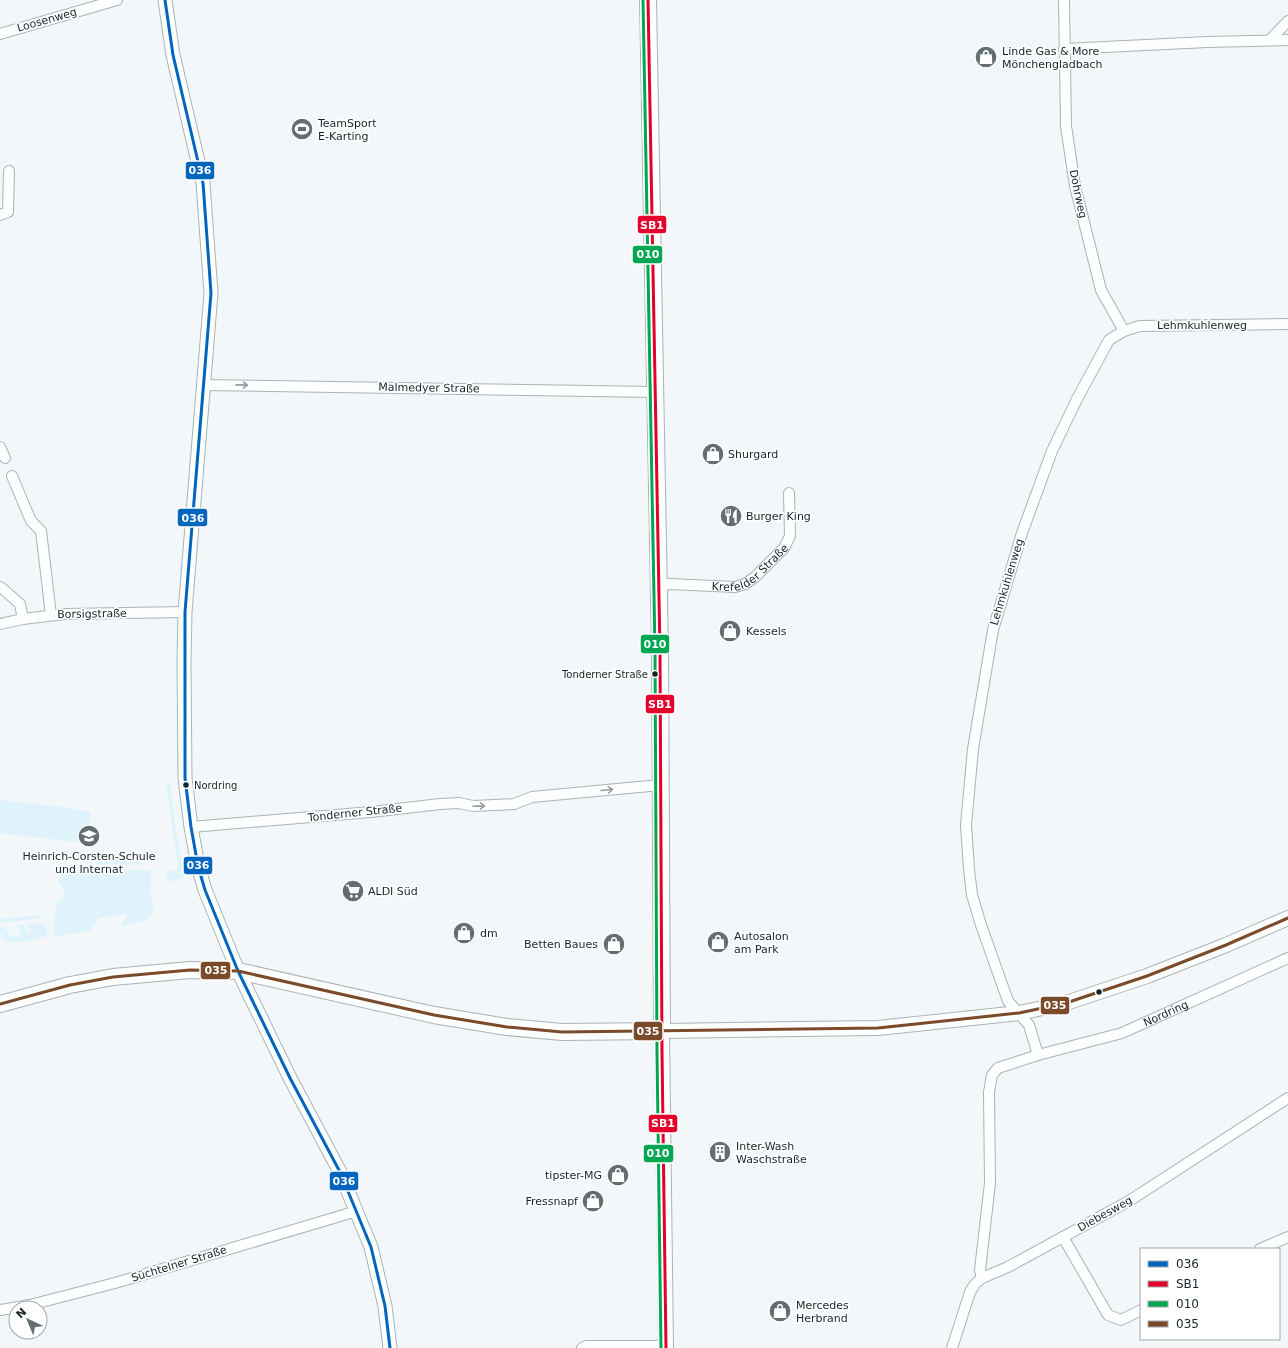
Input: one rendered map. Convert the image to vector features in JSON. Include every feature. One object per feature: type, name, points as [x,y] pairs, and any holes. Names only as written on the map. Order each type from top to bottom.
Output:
[{"type":"main road","points":[[648,0],[660,651],[662,1031],[666,1346]]},
{"type":"main road","points":[[0,1004],[70,985],[113,976],[190,970],[238,971],[434,1015],[507,1027],[562,1032],[878,1028],[1019,1014],[1066,1003],[1147,976],[1288,918]]},
{"type":"street","name":"Loosenweg","points":[[0,34],[117,0]]},
{"type":"street","points":[[165,0],[173,55],[203,183],[211,293],[185,612],[185,778],[191,827],[198,866],[205,890],[238,971],[290,1078],[340,1172],[372,1247],[385,1306],[390,1348]]},
{"type":"street","name":"Dohrweg","points":[[1064,0],[1066,126],[1075,186],[1101,290],[1124,332]]},
{"type":"street","points":[[1270,40],[1288,21]]},
{"type":"street","points":[[1064,49],[1288,40]]},
{"type":"street","points":[[0,215],[8,212],[9,171]]},
{"type":"street","name":"Lehmkuhlenweg","points":[[1019,1014],[1008,1001],[972,895],[966,826],[974,743],[993,630],[1025,525],[1052,451],[1077,399],[1109,340],[1140,326],[1288,324]]},
{"type":"street","name":"Malmedyer Straße","points":[[203,385],[655,392]]},
{"type":"street","points":[[0,447],[5,458]]},
{"type":"street","points":[[12,476],[31,521],[40,531],[51,615]]},
{"type":"street","name":"Krefelder Straße","points":[[659,586],[670,584],[735,587],[745,584],[755,577],[784,548],[790,536],[789,493]]},
{"type":"street","points":[[0,587],[20,604],[23,619]]},
{"type":"street","name":"Borsigstraße","points":[[0,624],[51,615],[185,612]]},
{"type":"street","name":"Tonderner Straße","points":[[191,827],[371,812],[440,804],[459,803],[473,806],[514,804],[532,797],[660,785]]},
{"type":"street","name":"Nordring","points":[[982,1278],[980,1270],[990,1182],[990,1082],[992,1075],[998,1068],[1038,1055],[1122,1033],[1288,958]]},
{"type":"street","points":[[1019,1014],[1029,1025],[1038,1055]]},
{"type":"street","name":"Diebesweg","points":[[952,1348],[970,1292],[975,1284],[982,1278],[1008,1267],[1130,1200],[1288,1098]]},
{"type":"street","name":"Süchtelner Straße","points":[[0,1310],[30,1305],[115,1283],[357,1211]]},
{"type":"street","points":[[1063,1237],[1108,1315],[1122,1320],[1140,1311]]},
{"type":"street","points":[[1263,1248],[1288,1238]]},
{"type":"street","points":[[582,1348],[586,1346],[666,1346]]},
{"type":"shaded area","points":[[166,783],[170,783],[184,878],[166,882],[167,870],[176,871],[178,867]]},
{"type":"shaded area","points":[[0,800],[90,812],[91,844],[0,833]]},
{"type":"shaded area","points":[[139,856],[139,865],[97,864],[96,857]]},
{"type":"shaded area","points":[[154,870],[154,874],[150,874],[152,908],[154,908],[150,917],[141,922],[121,926],[128,914],[99,918],[89,931],[54,937],[54,920],[57,902],[63,898],[65,893],[63,887],[58,882],[62,871]]},
{"type":"shaded area","points":[[40,915],[41,918],[0,923],[0,919]]},
{"type":"shaded area","points":[[44,923],[48,936],[29,941],[15,942],[4,939],[0,935],[0,927],[5,927],[11,938],[21,935],[17,925],[24,924],[25,931],[29,934],[31,931],[26,924]]},
{"type":"transit line","name":"036","points":[[165,0],[173,55],[203,183],[211,293],[185,612],[185,778],[191,827],[198,866],[205,890],[238,971],[290,1078],[340,1172],[371,1247],[385,1306],[390,1348]]},
{"type":"transit line","name":"010","points":[[643,0],[655,651],[657,1052],[661,1348]]},
{"type":"transit line","name":"SB1","points":[[648,0],[660,651],[662,1052],[666,1348]]},
{"type":"transit line","name":"035","points":[[0,1004],[70,985],[113,977],[190,970],[238,971],[434,1015],[507,1027],[562,1032],[878,1028],[1019,1013],[1066,1003],[1147,976],[1226,945],[1288,918]]},
{"type":"place","name":"Linde Gas & More Mönchengladbach","points":[[986,57]]},
{"type":"place","name":"TeamSport E-Karting","points":[[302,129]]},
{"type":"place","name":"Shurgard","points":[[713,454]]},
{"type":"place","name":"Burger King","points":[[731,516]]},
{"type":"place","name":"Kessels","points":[[730,631]]},
{"type":"place","name":"Tonderner Straße","points":[[655,674]]},
{"type":"place","name":"Nordring","points":[[186,785]]},
{"type":"place","name":"Heinrich-Corsten-Schule und Internat","points":[[89,836]]},
{"type":"place","name":"ALDI Süd","points":[[353,891]]},
{"type":"place","name":"dm","points":[[464,933]]},
{"type":"place","name":"Autosalon am Park","points":[[718,942]]},
{"type":"place","name":"Betten Baues","points":[[614,944]]},
{"type":"place","name":"Inter-Wash Waschstraße","points":[[720,1152]]},
{"type":"place","name":"tipster-MG","points":[[618,1175]]},
{"type":"place","name":"Fressnapf","points":[[593,1201]]},
{"type":"place","name":"Mercedes Herbrand","points":[[780,1311]]}]
